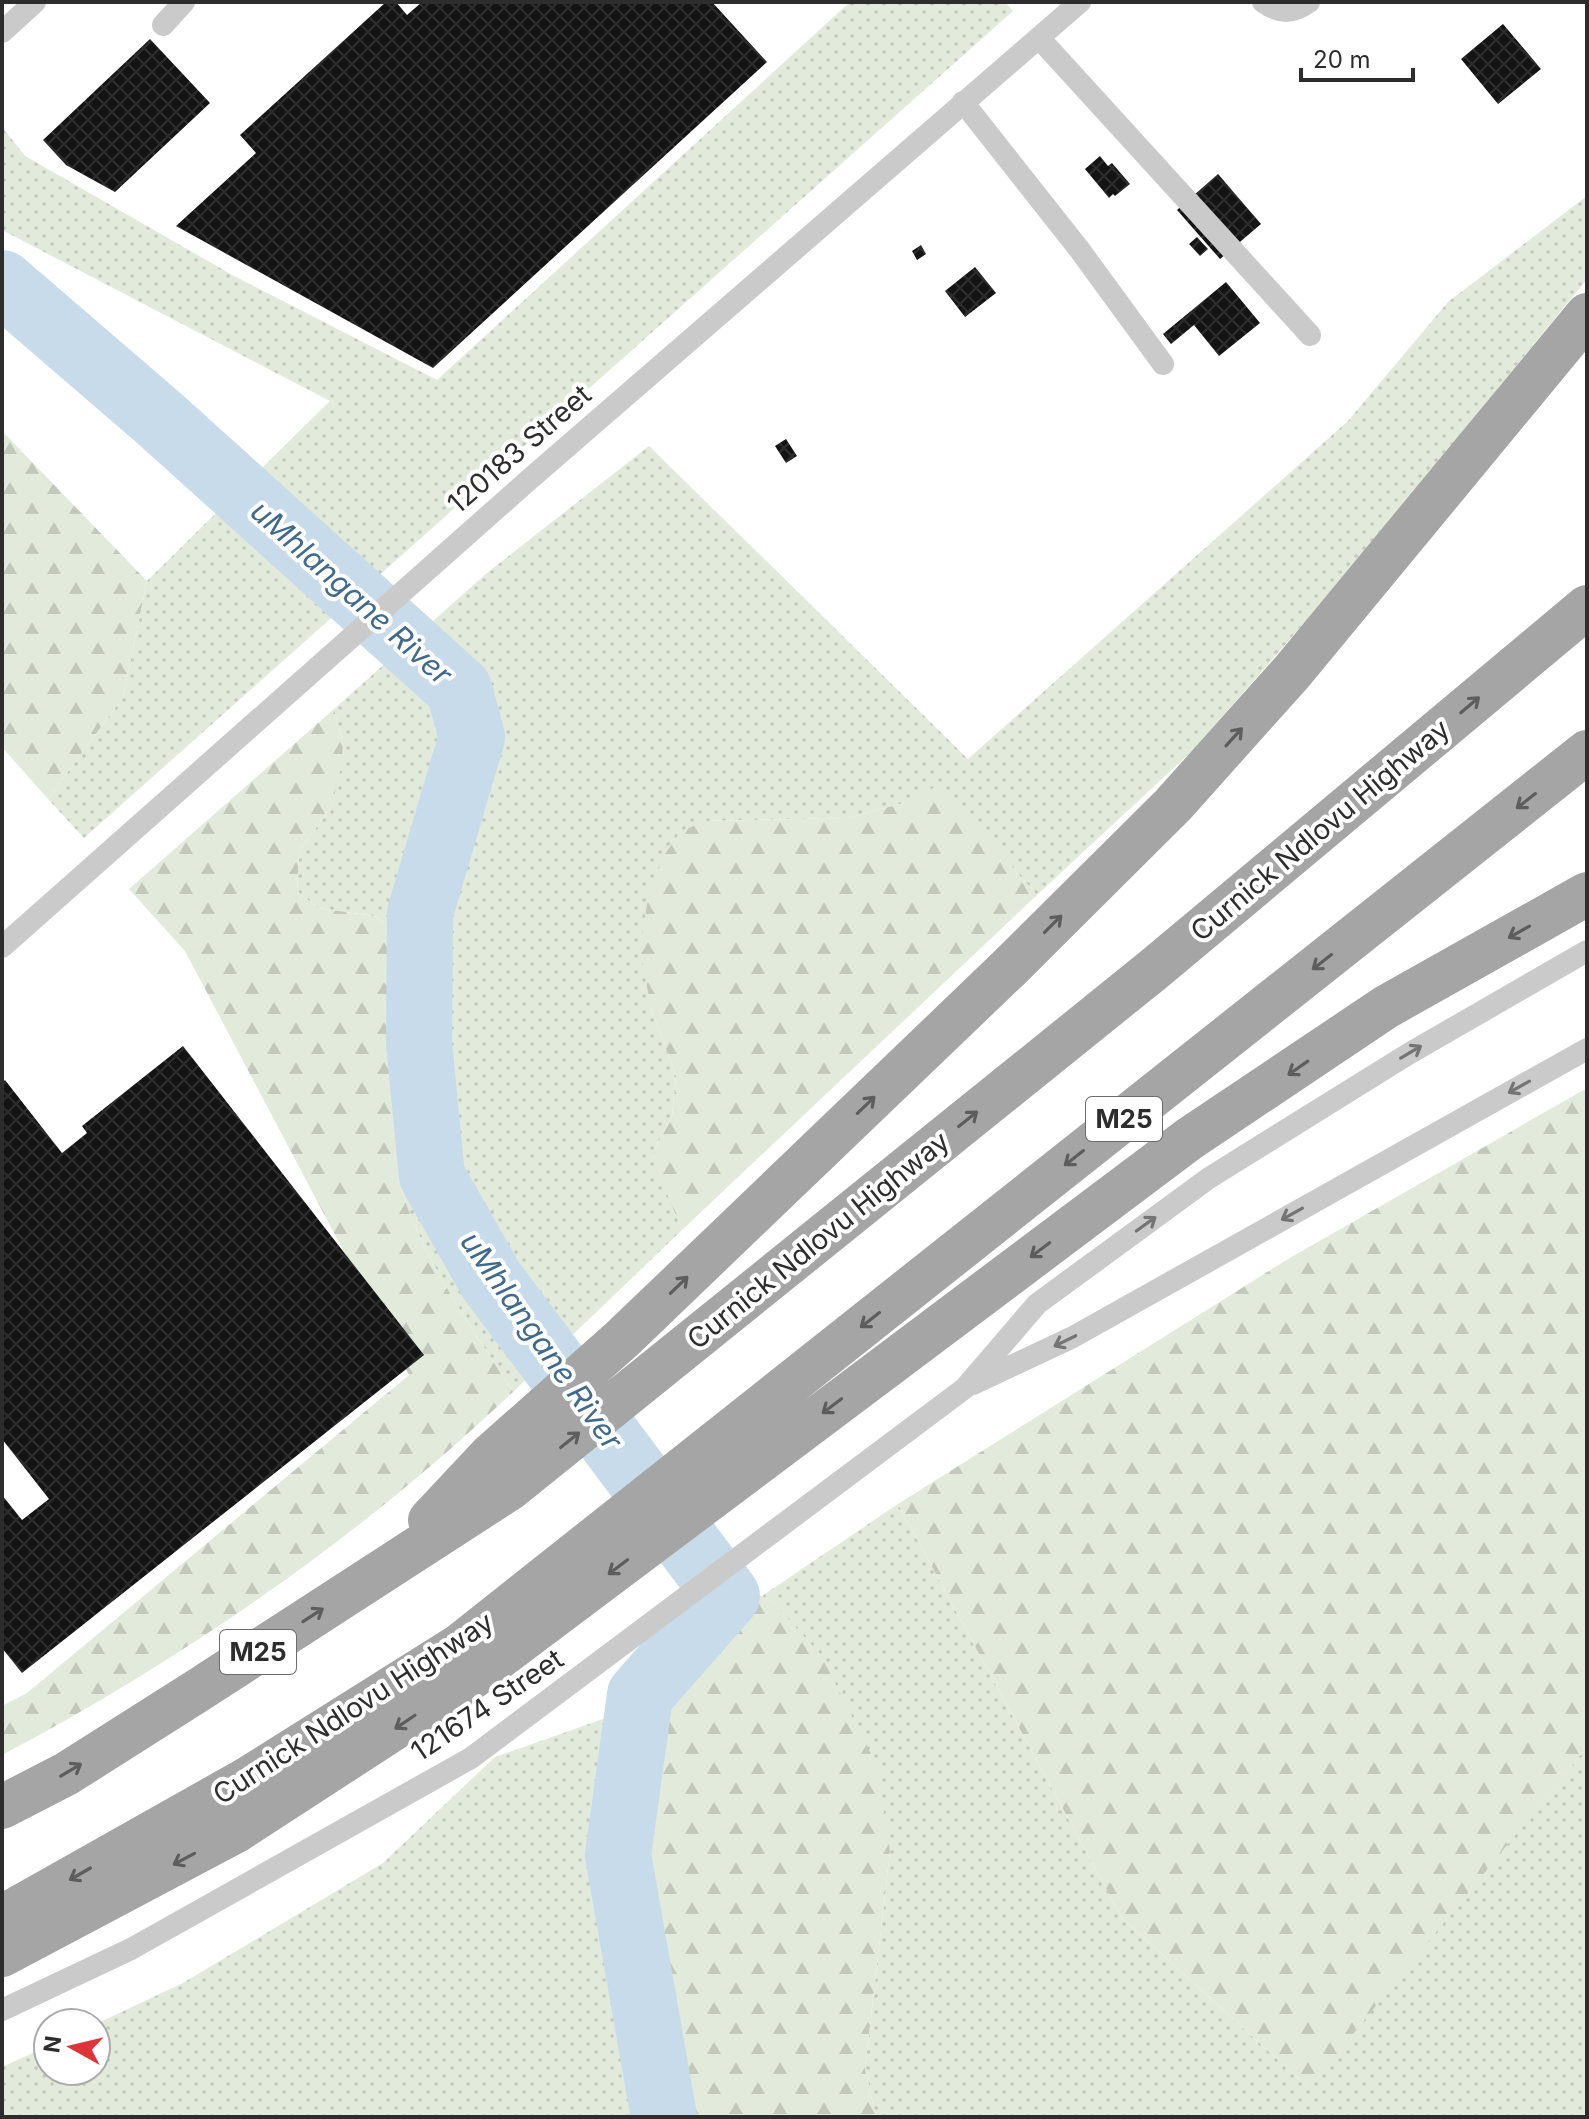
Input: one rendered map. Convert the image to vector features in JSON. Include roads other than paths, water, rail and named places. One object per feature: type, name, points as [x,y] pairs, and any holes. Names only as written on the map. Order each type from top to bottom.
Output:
[{"type":"main road","points":[[499,1473],[622,1339],[1009,968],[1173,805],[1292,672],[1587,315]]},
{"type":"main road","name":"Curnick Ndlovu Highway","points":[[499,1473],[1153,970],[1587,607]]},
{"type":"main road","name":"Curnick Ndlovu Highway","points":[[2,1917],[464,1662],[671,1503],[1587,752]]},
{"type":"main road","points":[[671,1503],[1189,1139],[1386,1007],[1587,894]]},
{"type":"main road","name":"M25","points":[[2,1807],[66,1774],[384,1568],[499,1473]]},
{"type":"main road","points":[[2,1955],[236,1831],[464,1662]]},
{"type":"lane","points":[[2,32],[35,2]]},
{"type":"lane","points":[[163,25],[184,2]]},
{"type":"lane","name":"120183 Street","points":[[2,947],[531,478],[1080,2]]},
{"type":"lane","points":[[1263,2],[1285,12],[1297,11],[1309,2]]},
{"type":"lane","points":[[1040,39],[1310,335]]},
{"type":"lane","points":[[963,102],[1079,249],[1163,364]]},
{"type":"lane","points":[[965,1388],[1037,1304],[1209,1178],[1410,1053],[1587,951]]},
{"type":"lane","points":[[965,1388],[1073,1337],[1587,1049]]},
{"type":"lane","name":"121674 Street","points":[[2,2010],[131,1949],[471,1758],[538,1711],[965,1388]]},
{"type":"waterway","name":"uMhlangane River","points":[[2,283],[161,420],[459,689],[472,737],[420,913],[419,1043],[432,1176],[491,1280],[727,1596],[640,1695],[618,1855],[664,2117]]}]
